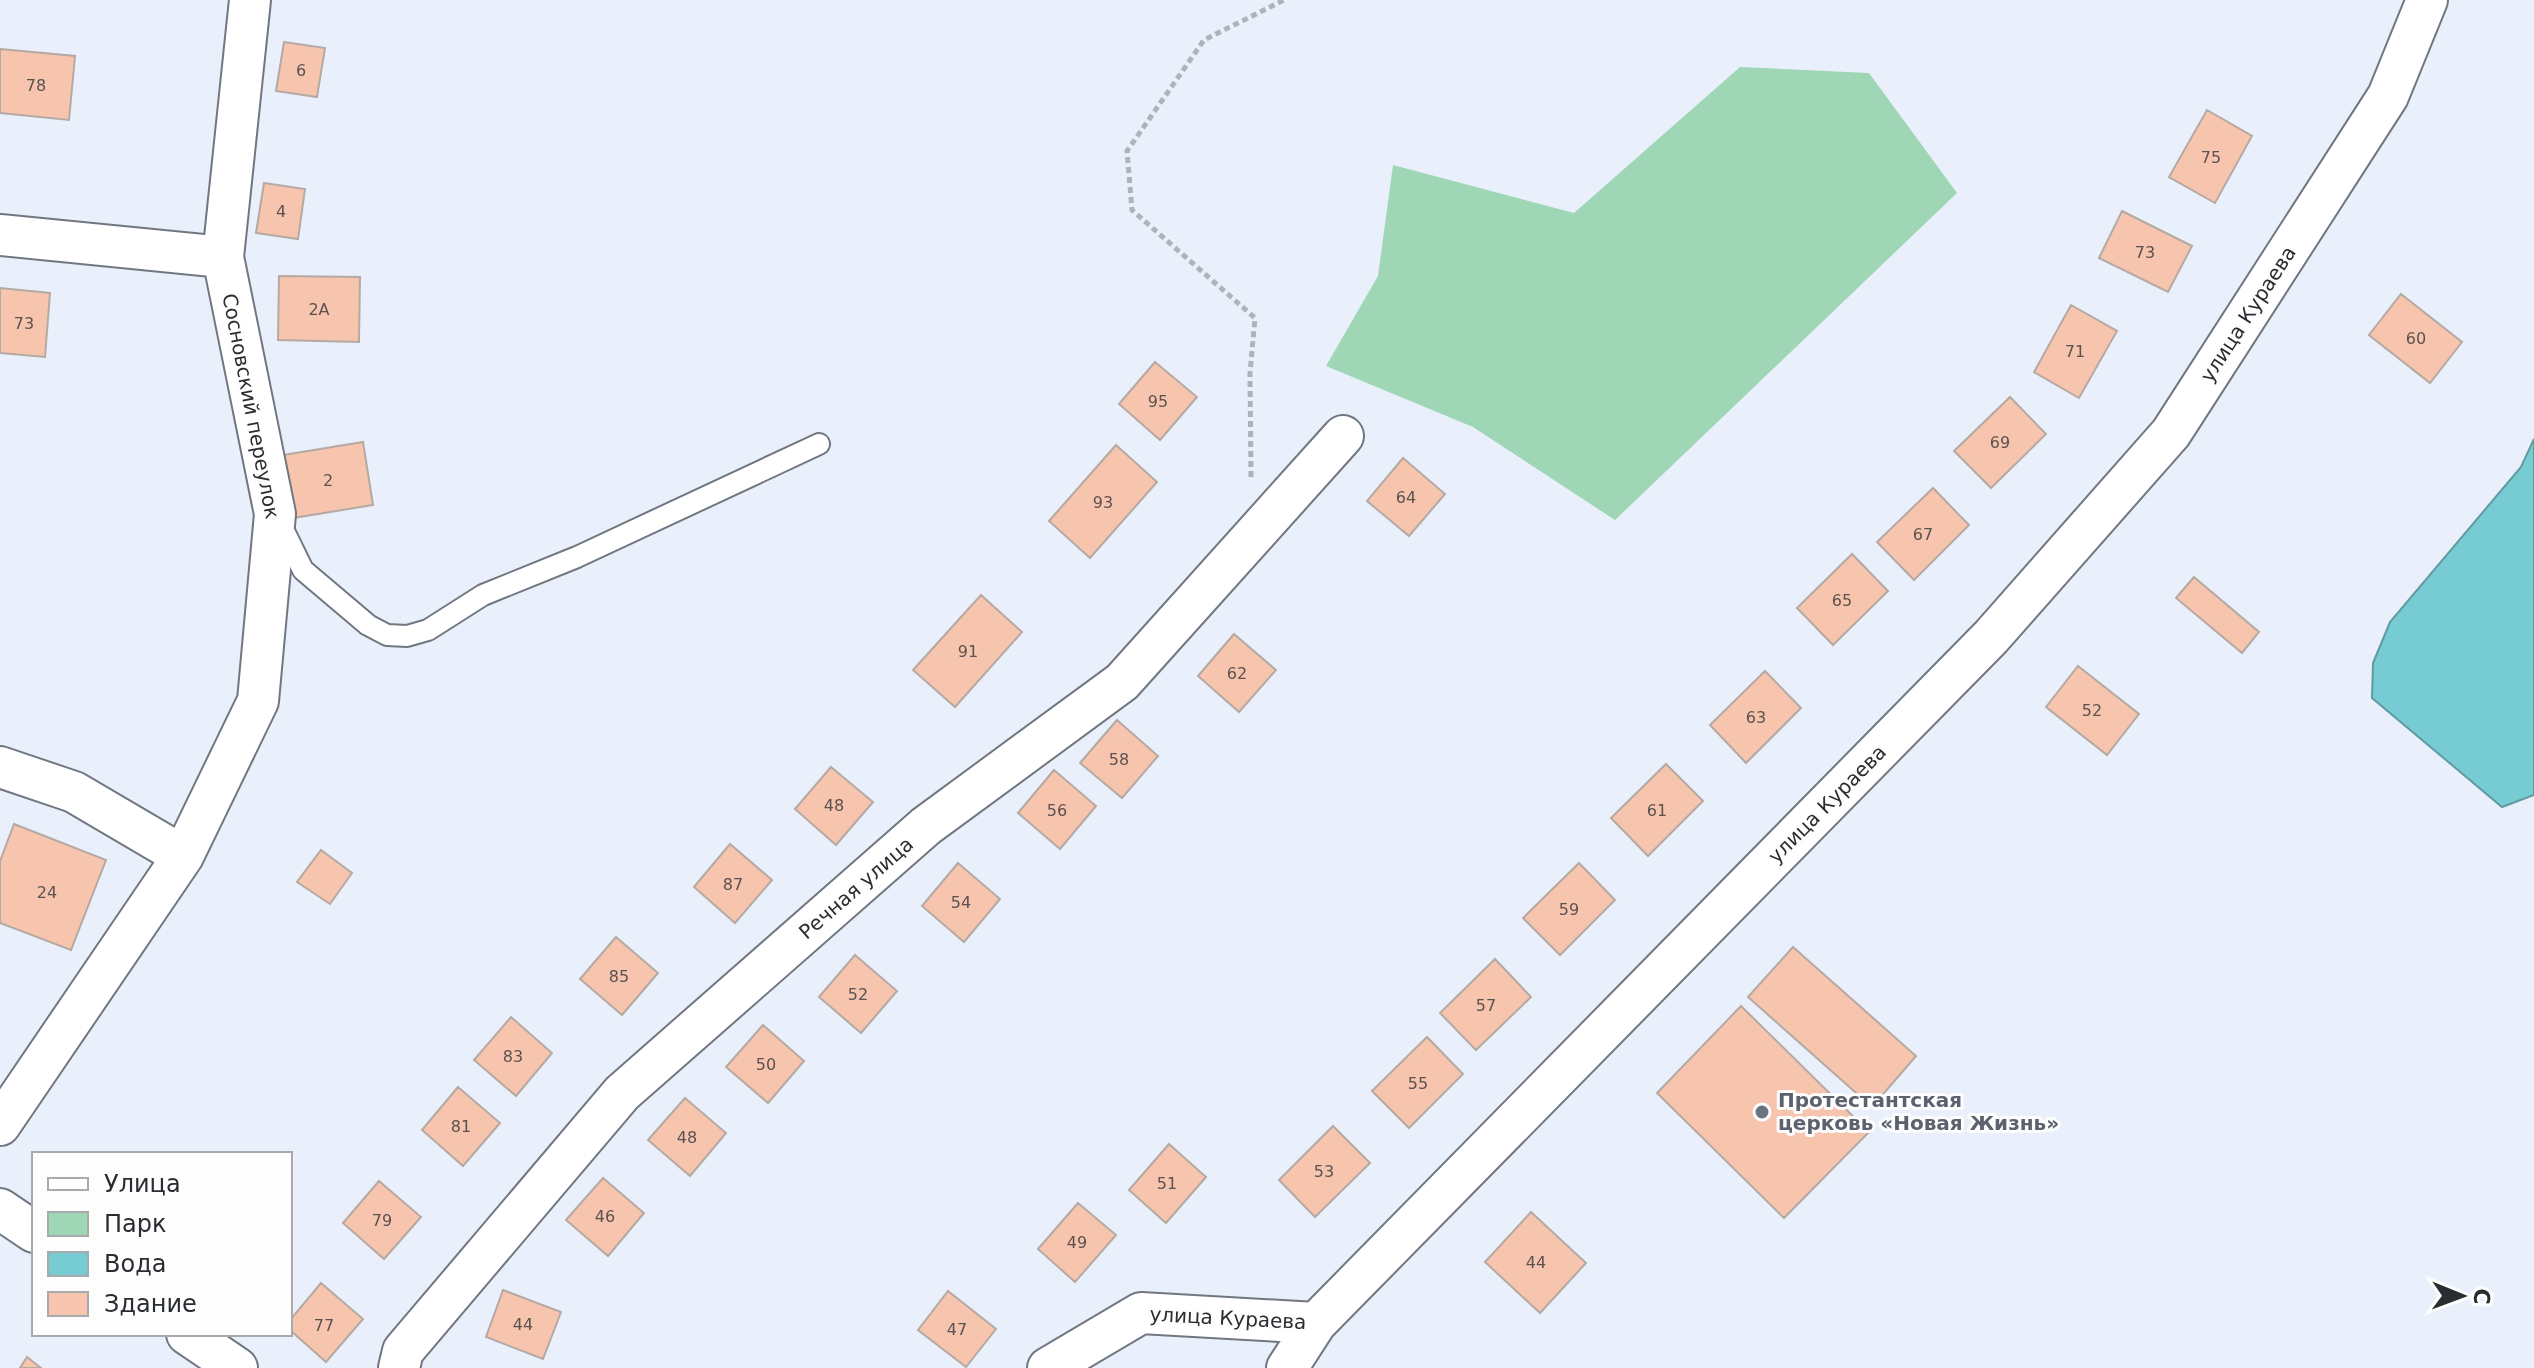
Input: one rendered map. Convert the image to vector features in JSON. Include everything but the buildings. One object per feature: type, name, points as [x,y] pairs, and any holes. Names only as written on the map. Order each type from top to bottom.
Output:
[{"type":"street","name":"Сосновский переулок","points":[[0,1125],[183,856],[258,701],[275,514],[223,257],[250,0]]},
{"type":"street","name":"улица Кураева","points":[[1048,1368],[1141,1313],[1316,1323],[1991,637],[2171,433],[2388,96],[2427,0]]},
{"type":"street","points":[[0,235],[223,257]]},
{"type":"street","name":"Речная улица","points":[[399,1368],[403,1351],[622,1093],[926,826],[1122,682],[1343,436]]},
{"type":"street","points":[[0,767],[74,792],[183,856]]},
{"type":"street","points":[[0,1209],[32,1231]]},
{"type":"street","points":[[1287,1368],[1316,1323]]},
{"type":"street","points":[[190,1336],[237,1368]]},
{"type":"lane","points":[[275,514],[303,570],[368,625],[387,635],[407,636],[428,630],[483,595],[577,557],[819,444]]},
{"type":"path","points":[[1251,478],[1250,373],[1255,318],[1132,210],[1127,151],[1204,40],[1284,0]]},
{"type":"green space","points":[[1740,67],[1869,73],[1957,193],[1615,520],[1473,427],[1326,366],[1378,276],[1393,165],[1574,213]]},
{"type":"water","points":[[2534,439],[2534,795],[2502,807],[2372,698],[2373,663],[2390,622],[2521,467]]},
{"type":"place","name":"Протестантская церковь «Новая Жизнь»","points":[[1762,1112]]}]
